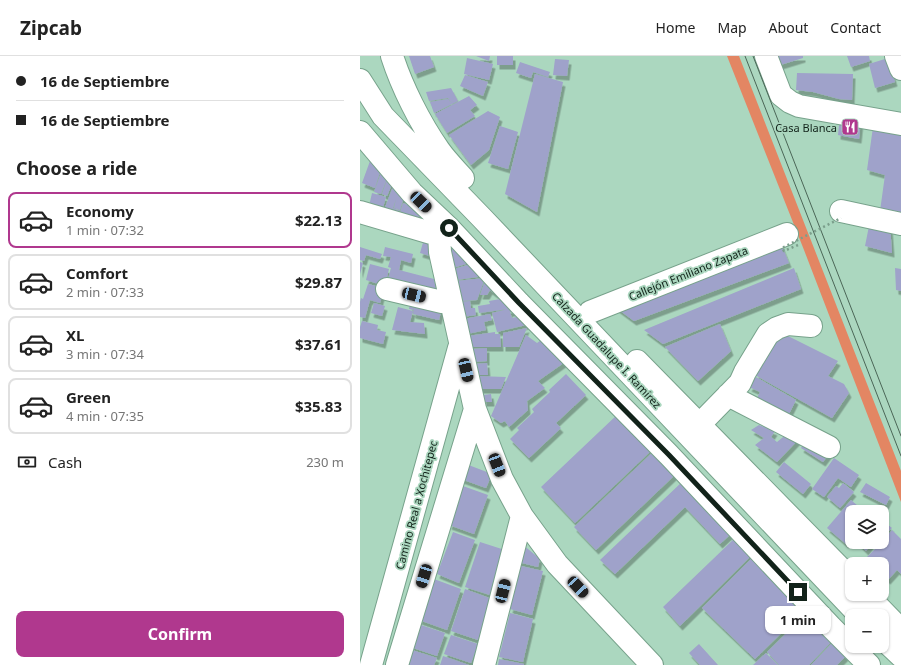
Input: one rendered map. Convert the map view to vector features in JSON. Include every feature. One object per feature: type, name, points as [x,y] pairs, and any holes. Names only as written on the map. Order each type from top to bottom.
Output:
[{"type":"street","name":"Calzada Guadalupe I. Ramírez","points":[[392,56],[415,110],[440,152],[480,197],[590,312],[845,573]]},
{"type":"street","points":[[766,56],[781,95],[790,102],[799,106],[901,124]]},
{"type":"street","points":[[896,56],[901,69]]},
{"type":"street","name":"Calzada Guadalupe I. Ramírez","points":[[360,80],[383,116],[481,217],[853,609]]},
{"type":"street","points":[[360,132],[444,231],[519,303],[669,455],[831,627],[869,665]]},
{"type":"street","points":[[360,212],[431,233],[444,231]]},
{"type":"street","points":[[841,214],[901,224]]},
{"type":"street","points":[[444,231],[440,252],[460,345],[475,409],[502,479],[522,516],[557,564],[652,665]]},
{"type":"street","name":"Callejón Emiliano Zapata","points":[[590,312],[793,239]]},
{"type":"street","points":[[387,289],[442,302],[450,302]]},
{"type":"street","points":[[700,424],[740,383],[768,334],[777,328],[788,324],[811,326]]},
{"type":"street","name":"Camino Real a Xochitepec","points":[[371,665],[460,345]]},
{"type":"street","points":[[728,395],[829,447]]},
{"type":"street","points":[[397,665],[475,409]]},
{"type":"street","points":[[484,665],[522,516]]},
{"type":"street","points":[[873,601],[901,630]]},
{"type":"street","points":[[889,645],[901,656]]},
{"type":"path","points":[[793,239],[784,251],[782,248],[841,214]]},
{"type":"shaded area","points":[[727,56],[739,56],[901,471],[901,502],[804,250]]},
{"type":"building","points":[[409,56],[430,56],[434,67],[415,74]]},
{"type":"building","points":[[476,56],[490,56],[489,61]]},
{"type":"building","points":[[497,56],[513,56],[513,65],[497,65]]},
{"type":"building","points":[[773,56],[803,56],[803,58],[777,66]]},
{"type":"building","points":[[847,56],[869,56],[870,61],[851,67]]},
{"type":"building","points":[[467,58],[493,64],[489,80],[464,74]]},
{"type":"building","points":[[888,58],[895,82],[875,88],[869,64]]},
{"type":"building","points":[[555,59],[569,60],[567,76],[553,75]]},
{"type":"building","points":[[520,62],[550,72],[548,77],[533,72],[531,78],[516,73]]},
{"type":"building","points":[[797,73],[853,74],[852,100],[839,99],[813,92],[796,90]]},
{"type":"building","points":[[535,74],[563,82],[537,212],[505,194]]},
{"type":"building","points":[[465,75],[488,82],[483,96],[460,86]]},
{"type":"building","points":[[451,88],[458,101],[452,104],[448,98],[429,101],[426,92]]},
{"type":"building","points":[[469,96],[477,105],[470,110],[475,116],[447,133],[435,114]]},
{"type":"building","points":[[448,99],[452,104],[434,113],[430,102]]},
{"type":"building","points":[[488,111],[500,117],[489,150],[471,165],[449,135]]},
{"type":"building","name":"Casa Blanca","points":[[840,116],[861,120],[859,139],[838,135]]},
{"type":"building","points":[[500,126],[518,132],[508,169],[488,163]]},
{"type":"building","points":[[873,127],[901,132],[901,217],[880,211],[885,175],[867,170]]},
{"type":"building","points":[[370,161],[377,164],[381,169],[375,188],[362,183]]},
{"type":"building","points":[[382,170],[388,176],[381,194],[374,192]]},
{"type":"building","points":[[388,177],[393,182],[387,196],[382,194]]},
{"type":"building","points":[[394,184],[404,197],[400,210],[394,208],[396,199],[393,208],[400,211],[398,215],[384,210]]},
{"type":"building","points":[[372,193],[386,197],[382,211],[369,206]]},
{"type":"building","points":[[409,200],[425,215],[425,225],[399,216],[403,203],[408,205]]},
{"type":"building","points":[[870,221],[890,225],[892,253],[865,246]]},
{"type":"building","points":[[424,239],[428,240],[430,256],[420,253]]},
{"type":"building","points":[[780,241],[789,263],[634,321],[615,307]]},
{"type":"building","points":[[360,247],[382,254],[380,259],[366,255],[364,261],[360,260]]},
{"type":"building","points":[[385,247],[413,254],[411,263],[401,260],[399,270],[434,279],[438,300],[386,287],[391,268],[388,267],[391,257],[383,256]]},
{"type":"building","points":[[447,247],[454,247],[469,263],[453,268]]},
{"type":"building","points":[[360,262],[363,263],[360,274]]},
{"type":"building","points":[[370,264],[389,269],[385,286],[366,280]]},
{"type":"building","points":[[471,264],[485,276],[456,280],[454,269]]},
{"type":"building","points":[[794,268],[801,289],[663,344],[644,330]]},
{"type":"building","points":[[895,268],[901,269],[901,291],[896,290]]},
{"type":"building","points":[[485,278],[477,300],[460,301],[456,281]]},
{"type":"building","points":[[486,278],[498,296],[490,290],[487,295],[480,295]]},
{"type":"building","points":[[368,284],[384,288],[380,303],[370,300],[365,318],[360,317],[360,302],[361,298],[363,299]]},
{"type":"building","points":[[411,297],[443,303],[439,320],[413,314],[414,307],[413,310],[409,309]]},
{"type":"building","points":[[506,298],[508,309],[479,313],[478,306],[490,304],[489,301]]},
{"type":"building","points":[[470,301],[471,308],[475,308],[476,315],[462,317],[460,302]]},
{"type":"building","points":[[374,303],[385,306],[382,316],[371,313]]},
{"type":"building","points":[[398,307],[413,311],[410,322],[424,323],[425,334],[392,330]]},
{"type":"building","points":[[512,308],[513,312],[510,312],[512,318],[524,315],[526,325],[497,332],[492,313]]},
{"type":"building","points":[[490,314],[492,320],[484,322],[486,330],[467,334],[464,319]]},
{"type":"building","points":[[362,321],[378,325],[377,330],[386,332],[383,344],[360,338],[360,327]]},
{"type":"building","points":[[720,324],[731,351],[698,381],[665,347]]},
{"type":"building","points":[[527,328],[519,347],[503,347],[503,333]]},
{"type":"building","points":[[495,332],[495,334],[500,334],[501,347],[470,347],[468,336]]},
{"type":"building","points":[[780,332],[838,361],[828,376],[844,384],[849,393],[832,418],[755,375]]},
{"type":"building","points":[[526,335],[537,343],[544,338],[565,362],[538,381],[545,388],[527,401],[528,410],[509,427],[505,421],[501,423],[491,416]]},
{"type":"building","points":[[487,348],[487,361],[474,362],[473,349]]},
{"type":"building","points":[[487,363],[488,375],[475,375],[474,364]]},
{"type":"building","points":[[566,374],[586,395],[556,423],[561,428],[529,458],[510,439],[519,430],[517,428],[534,412],[532,409]]},
{"type":"building","points":[[476,376],[506,377],[501,389],[479,389]]},
{"type":"building","points":[[756,377],[796,400],[787,418],[755,402],[760,392],[749,387]]},
{"type":"building","points":[[491,394],[492,402],[484,402],[483,395]]},
{"type":"building","points":[[619,413],[653,449],[575,523],[541,487]]},
{"type":"building","points":[[759,425],[775,431],[771,437],[777,442],[788,433],[798,440],[777,462],[755,445],[764,438],[751,430]]},
{"type":"building","points":[[806,440],[829,454],[823,462],[801,448]]},
{"type":"building","points":[[655,450],[677,473],[596,550],[574,527]]},
{"type":"building","points":[[834,458],[859,475],[851,487],[838,478],[824,497],[812,489]]},
{"type":"building","points":[[784,462],[811,484],[803,494],[776,472]]},
{"type":"building","points":[[466,464],[492,474],[486,488],[461,479]]},
{"type":"building","points":[[683,481],[733,532],[720,544],[685,507],[615,574],[600,560]]},
{"type":"building","points":[[843,483],[854,492],[840,508],[827,497],[836,486],[839,488]]},
{"type":"building","points":[[866,483],[890,497],[886,505],[860,492]]},
{"type":"building","points":[[463,486],[488,495],[474,534],[449,525]]},
{"type":"building","points":[[851,500],[857,505],[847,505]]},
{"type":"building","points":[[845,507],[845,543],[827,528]]},
{"type":"building","points":[[892,530],[901,539],[901,574],[897,570],[889,579],[889,557],[867,557],[875,549],[889,549],[889,534]]},
{"type":"building","points":[[453,532],[475,540],[459,583],[437,574]]},
{"type":"building","points":[[736,537],[753,554],[680,626],[663,607]]},
{"type":"building","points":[[480,542],[508,551],[493,596],[465,587]]},
{"type":"building","points":[[522,544],[540,559],[538,567],[518,562]]},
{"type":"building","points":[[752,558],[804,611],[755,659],[702,608]]},
{"type":"building","points":[[521,566],[543,571],[532,615],[510,609]]},
{"type":"building","points":[[434,579],[461,589],[447,630],[419,620]]},
{"type":"building","points":[[465,589],[492,599],[478,640],[451,631]]},
{"type":"building","points":[[510,613],[533,619],[523,662],[499,657]]},
{"type":"building","points":[[806,614],[834,639],[809,665],[779,665],[767,652]]},
{"type":"building","points":[[418,624],[445,633],[437,656],[410,647]]},
{"type":"building","points":[[451,635],[478,644],[471,663],[444,654]]},
{"type":"building","points":[[832,643],[846,656],[837,665],[811,665]]},
{"type":"building","points":[[699,644],[718,665],[700,665],[689,653]]},
{"type":"building","points":[[409,649],[437,658],[434,665],[404,665]]},
{"type":"building","points":[[766,653],[778,665],[753,665]]},
{"type":"building","points":[[443,656],[469,665],[440,665]]},
{"type":"building","points":[[499,659],[524,664],[524,665],[498,665]]},
{"type":"tram line","points":[[745,56],[901,456]]},
{"type":"tram line","points":[[753,56],[901,436]]},
{"type":"place","name":"Casa Blanca","points":[[850,127]]},
{"type":"route","points":[[449,228],[519,303],[669,455],[798,592]]}]
